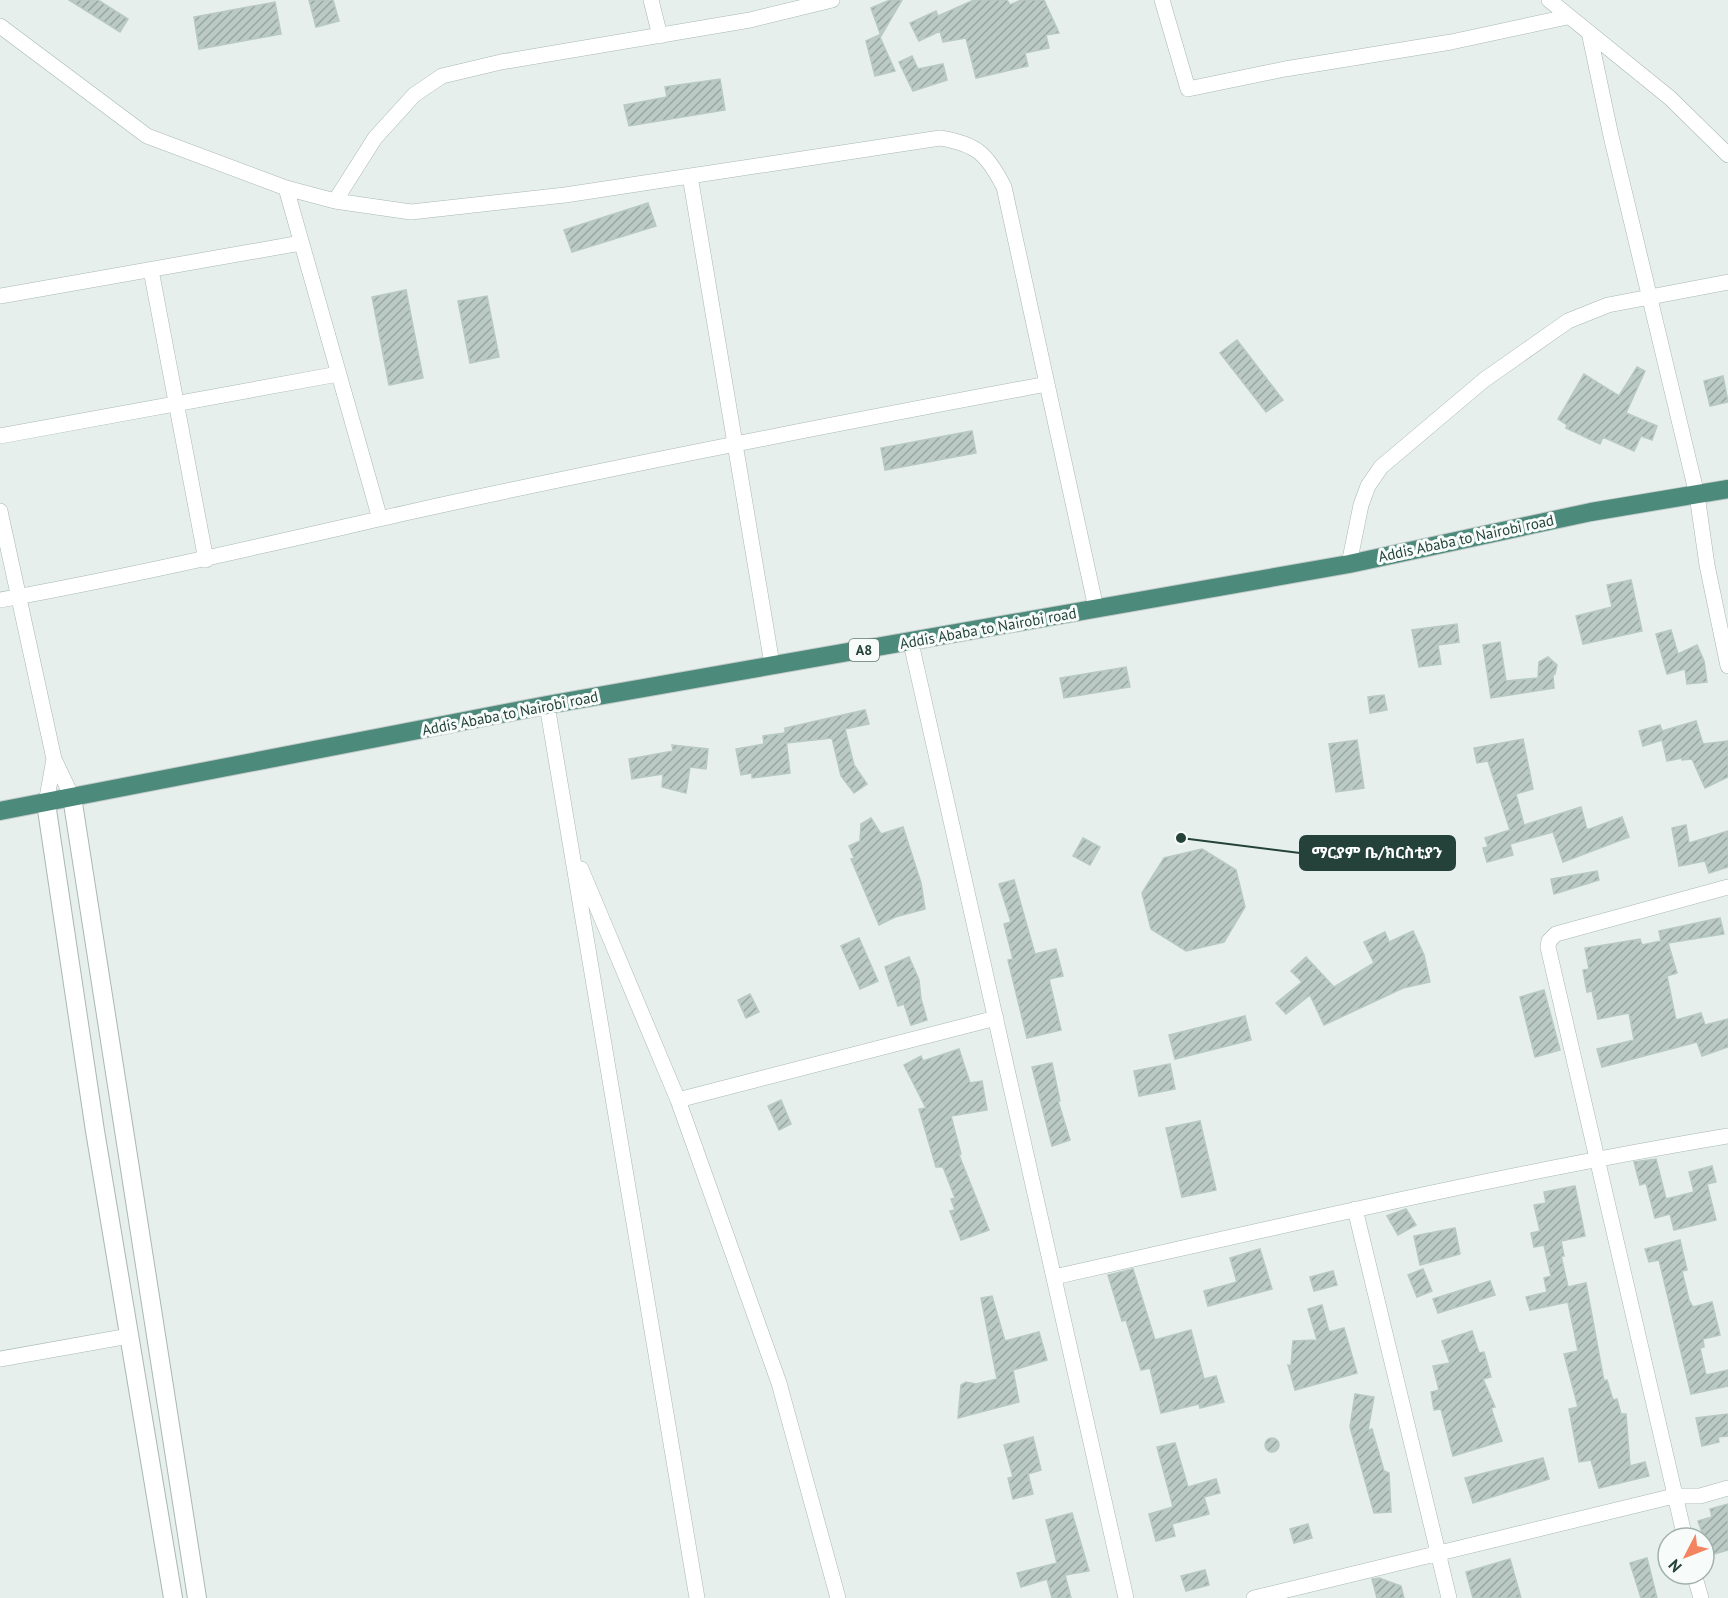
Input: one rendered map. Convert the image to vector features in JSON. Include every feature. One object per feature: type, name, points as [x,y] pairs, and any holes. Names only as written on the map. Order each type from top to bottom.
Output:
[{"type":"highway","name":"Addis Ababa to Nairobi road","points":[[0,811],[548,705],[772,664],[911,643],[1349,564],[1558,518],[1728,489]]},
{"type":"street","points":[[651,0],[660,36]]},
{"type":"street","points":[[335,201],[375,138],[414,94],[442,76],[501,62],[750,20],[832,0]]},
{"type":"street","points":[[1162,0],[1188,88],[1285,69],[1452,42],[1567,17]]},
{"type":"street","points":[[1549,0],[1567,17],[1589,32],[1670,98],[1728,155]]},
{"type":"street","points":[[0,26],[147,136],[286,188],[335,201],[411,212],[565,195],[940,138],[967,142],[991,161],[1004,187],[1096,608]]},
{"type":"street","points":[[1589,32],[1608,125],[1696,495],[1707,565],[1728,666]]},
{"type":"street","points":[[690,176],[772,664]]},
{"type":"street","points":[[286,188],[380,519]]},
{"type":"street","points":[[0,296],[301,243]]},
{"type":"street","points":[[151,270],[206,560]]},
{"type":"street","points":[[1349,564],[1361,505],[1368,486],[1382,467],[1484,380],[1568,321],[1608,305],[1650,295],[1728,282]]},
{"type":"street","points":[[0,436],[338,374]]},
{"type":"street","points":[[0,600],[206,560],[380,519],[736,442],[1047,384]]},
{"type":"street","points":[[0,511],[54,759],[72,797],[197,1598]]},
{"type":"street","points":[[911,643],[1126,1598]]},
{"type":"street","points":[[548,705],[698,1598]]},
{"type":"street","points":[[54,759],[45,803],[95,1131],[173,1598]]},
{"type":"street","points":[[571,846],[678,1100],[779,1383],[838,1598]]},
{"type":"street","points":[[1682,1526],[1549,941],[1556,934],[1728,888]]},
{"type":"street","points":[[678,1100],[996,1018]]},
{"type":"street","points":[[1054,1277],[1355,1209],[1598,1158],[1728,1136]]},
{"type":"street","points":[[1355,1209],[1449,1598]]},
{"type":"street","points":[[0,1359],[129,1336]]},
{"type":"street","points":[[1254,1598],[1674,1496],[1700,1496],[1728,1488]]},
{"type":"building","points":[[69,0],[98,0],[128,19],[120,32]]},
{"type":"building","points":[[309,0],[333,0],[339,21],[316,27]]},
{"type":"building","points":[[890,0],[902,0],[881,36],[871,8]]},
{"type":"building","points":[[974,0],[1007,0],[1010,5],[1021,0],[1044,0],[1059,33],[1046,35],[1049,48],[1025,53],[1028,66],[976,78],[966,38],[943,42],[940,31],[919,41],[910,23],[936,11],[938,16]]},
{"type":"building","points":[[275,2],[281,34],[199,49],[194,17]]},
{"type":"building","points":[[879,35],[895,71],[875,76],[866,41]]},
{"type":"building","points":[[912,56],[918,69],[943,64],[947,80],[913,91],[899,62]]},
{"type":"building","points":[[720,79],[725,110],[629,126],[624,105],[667,97],[665,87]]},
{"type":"building","points":[[648,203],[656,226],[572,252],[564,230]]},
{"type":"building","points":[[406,290],[423,378],[389,385],[372,297]]},
{"type":"building","points":[[487,296],[499,357],[470,363],[458,301]]},
{"type":"building","points":[[1237,340],[1283,400],[1266,412],[1220,353]]},
{"type":"building","points":[[1637,367],[1645,371],[1626,413],[1657,426],[1652,440],[1641,436],[1634,451],[1603,437],[1600,444],[1566,428],[1567,425],[1558,419],[1584,374],[1619,396]]},
{"type":"building","points":[[1723,376],[1728,402],[1710,406],[1704,381]]},
{"type":"building","points":[[972,431],[976,453],[885,470],[881,448]]},
{"type":"building","points":[[1631,580],[1642,631],[1583,644],[1576,616],[1612,607],[1607,585]]},
{"type":"building","points":[[1457,624],[1459,642],[1438,645],[1441,664],[1419,667],[1412,630]]},
{"type":"building","points":[[1671,630],[1678,654],[1697,645],[1704,661],[1707,682],[1687,684],[1685,669],[1667,674],[1656,634]]},
{"type":"building","points":[[1500,642],[1506,681],[1538,678],[1539,662],[1548,657],[1557,665],[1555,674],[1550,677],[1553,676],[1554,688],[1491,698],[1483,645]]},
{"type":"building","points":[[1126,667],[1130,687],[1064,698],[1060,678]]},
{"type":"building","points":[[1384,695],[1387,710],[1370,713],[1368,697]]},
{"type":"building","points":[[865,710],[869,724],[845,729],[854,765],[867,784],[854,793],[841,776],[832,738],[787,743],[786,739],[790,773],[752,778],[752,773],[741,775],[736,749],[764,744],[763,736],[785,733],[785,728]]},
{"type":"building","points":[[1696,721],[1703,744],[1728,741],[1728,777],[1705,788],[1692,759],[1667,761],[1662,740],[1643,746],[1639,731],[1660,725],[1662,731]]},
{"type":"building","points":[[1523,739],[1533,789],[1516,794],[1524,825],[1581,807],[1587,830],[1622,817],[1629,837],[1563,862],[1553,832],[1510,844],[1513,855],[1487,862],[1483,848],[1488,847],[1485,838],[1510,830],[1488,761],[1477,763],[1474,748]]},
{"type":"building","points":[[1357,740],[1364,788],[1336,792],[1329,744]]},
{"type":"building","points":[[672,745],[708,749],[706,769],[690,767],[686,793],[662,787],[663,774],[632,779],[629,759],[673,751]]},
{"type":"building","points":[[871,818],[881,834],[903,827],[921,883],[925,909],[895,917],[879,925],[851,859],[854,858],[849,846],[860,841],[861,824]]},
{"type":"building","points":[[1686,825],[1689,843],[1728,831],[1728,867],[1709,873],[1705,861],[1679,866],[1672,828]]},
{"type":"building","points":[[1083,838],[1100,847],[1090,865],[1073,856]]},
{"type":"building","points":[[1202,849],[1236,870],[1245,907],[1224,942],[1186,951],[1151,929],[1142,893],[1164,858]]},
{"type":"building","points":[[1597,871],[1599,880],[1554,894],[1551,879]]},
{"type":"building","points":[[1014,880],[1035,954],[1056,949],[1063,976],[1049,979],[1061,1030],[1027,1038],[1008,960],[1013,959],[1004,924],[1011,922],[999,884]]},
{"type":"building","points":[[1720,918],[1724,934],[1668,943],[1677,973],[1667,976],[1676,1020],[1701,1013],[1705,1025],[1728,1019],[1728,1047],[1702,1056],[1697,1042],[1602,1067],[1597,1049],[1634,1040],[1629,1013],[1598,1019],[1592,991],[1587,992],[1583,970],[1589,969],[1585,948],[1640,939],[1642,945],[1661,941],[1659,931]]},
{"type":"building","points":[[1413,931],[1424,955],[1430,982],[1403,988],[1324,1025],[1310,995],[1286,1014],[1276,1003],[1302,982],[1291,971],[1306,957],[1334,987],[1374,963],[1364,942],[1385,932],[1389,942]]},
{"type":"building","points":[[859,938],[878,981],[860,989],[841,946]]},
{"type":"building","points":[[909,957],[919,980],[927,1020],[911,1025],[904,1004],[898,1006],[885,967]]},
{"type":"building","points":[[1544,990],[1560,1050],[1535,1057],[1520,997]]},
{"type":"building","points":[[750,994],[759,1012],[746,1018],[738,1000]]},
{"type":"building","points":[[1245,1016],[1251,1040],[1175,1059],[1169,1035]]},
{"type":"building","points":[[959,1049],[970,1083],[982,1081],[987,1110],[951,1116],[961,1154],[959,1155],[989,1230],[961,1240],[950,1211],[955,1210],[951,1199],[955,1198],[943,1167],[936,1167],[919,1109],[926,1108],[904,1065],[921,1056],[923,1061]]},
{"type":"building","points":[[1052,1063],[1060,1101],[1058,1101],[1070,1140],[1052,1146],[1032,1067]]},
{"type":"building","points":[[1170,1064],[1175,1089],[1139,1096],[1134,1071]]},
{"type":"building","points":[[781,1100],[791,1124],[779,1130],[768,1106]]},
{"type":"building","points":[[1200,1121],[1216,1190],[1182,1197],[1166,1128]]},
{"type":"building","points":[[1656,1159],[1666,1199],[1694,1192],[1689,1172],[1712,1166],[1716,1182],[1707,1184],[1716,1220],[1674,1230],[1670,1214],[1655,1218],[1646,1183],[1640,1185],[1634,1162]]},
{"type":"building","points":[[1575,1186],[1585,1236],[1561,1241],[1564,1256],[1561,1256],[1568,1287],[1586,1283],[1604,1381],[1607,1380],[1613,1400],[1617,1399],[1621,1414],[1626,1414],[1630,1466],[1645,1462],[1649,1476],[1599,1488],[1591,1460],[1579,1462],[1569,1409],[1578,1407],[1564,1354],[1578,1351],[1568,1302],[1530,1310],[1526,1297],[1547,1292],[1544,1278],[1551,1276],[1544,1245],[1534,1247],[1531,1233],[1540,1231],[1534,1205],[1546,1203],[1544,1192]]},
{"type":"building","points":[[1406,1209],[1416,1225],[1398,1235],[1387,1216]]},
{"type":"building","points":[[1455,1228],[1460,1254],[1420,1265],[1414,1236]]},
{"type":"building","points":[[1680,1240],[1687,1270],[1682,1271],[1689,1300],[1693,1307],[1712,1302],[1720,1335],[1703,1339],[1704,1347],[1700,1348],[1706,1375],[1728,1370],[1728,1386],[1691,1394],[1659,1260],[1649,1262],[1645,1249]]},
{"type":"building","points":[[1260,1249],[1272,1289],[1208,1306],[1204,1291],[1237,1282],[1230,1258]]},
{"type":"building","points":[[1133,1269],[1155,1340],[1191,1330],[1204,1379],[1216,1376],[1224,1402],[1200,1408],[1199,1404],[1161,1413],[1150,1368],[1141,1370],[1126,1320],[1122,1321],[1108,1275]]},
{"type":"building","points":[[1423,1269],[1432,1291],[1417,1297],[1408,1275]]},
{"type":"building","points":[[1333,1271],[1337,1285],[1314,1291],[1310,1277]]},
{"type":"building","points":[[1490,1281],[1495,1295],[1438,1313],[1433,1299]]},
{"type":"building","points":[[992,1296],[1005,1341],[1039,1332],[1047,1360],[1013,1370],[1019,1402],[958,1418],[961,1385],[966,1382],[976,1384],[997,1379],[981,1298]]},
{"type":"building","points":[[1322,1305],[1329,1332],[1344,1328],[1357,1373],[1295,1390],[1288,1365],[1291,1366],[1293,1341],[1317,1340],[1308,1309]]},
{"type":"building","points":[[1472,1331],[1479,1353],[1484,1352],[1491,1377],[1483,1379],[1495,1407],[1491,1408],[1502,1441],[1453,1456],[1441,1409],[1434,1410],[1431,1392],[1439,1390],[1433,1366],[1450,1363],[1442,1341]]},
{"type":"building","points":[[1355,1394],[1374,1397],[1368,1430],[1372,1429],[1384,1471],[1389,1473],[1391,1512],[1374,1513],[1350,1427]]},
{"type":"building","points":[[1728,1414],[1728,1436],[1718,1437],[1719,1442],[1702,1446],[1696,1418]]},
{"type":"building","points":[[1033,1437],[1041,1470],[1028,1474],[1033,1494],[1013,1499],[1008,1478],[1013,1477],[1004,1445]]},
{"type":"building","points":[[1269,1438],[1275,1438],[1279,1445],[1275,1452],[1269,1452],[1265,1448],[1265,1442]]},
{"type":"building","points":[[1175,1443],[1188,1487],[1216,1479],[1220,1493],[1204,1497],[1209,1514],[1172,1524],[1175,1536],[1156,1541],[1149,1514],[1173,1507],[1157,1447]]},
{"type":"building","points":[[1543,1458],[1549,1479],[1473,1503],[1465,1478]]},
{"type":"building","points":[[1728,1504],[1728,1550],[1716,1554],[1716,1526],[1700,1526],[1698,1521],[1712,1517],[1710,1509]]},
{"type":"building","points":[[1072,1513],[1089,1571],[1065,1575],[1071,1598],[1052,1598],[1047,1579],[1021,1587],[1017,1573],[1057,1563],[1046,1520]]},
{"type":"building","points":[[1308,1524],[1312,1538],[1294,1543],[1290,1529]]},
{"type":"building","points":[[1647,1558],[1657,1598],[1641,1598],[1630,1563]]},
{"type":"building","points":[[1510,1559],[1521,1598],[1473,1598],[1466,1572]]},
{"type":"building","points":[[1205,1570],[1209,1585],[1186,1591],[1181,1576]]},
{"type":"building","points":[[1379,1578],[1401,1586],[1404,1598],[1377,1598],[1372,1579]]},
{"type":"place","name":"ማርያም ቤ/ክርስቲያን","points":[[1181,838]]}]
